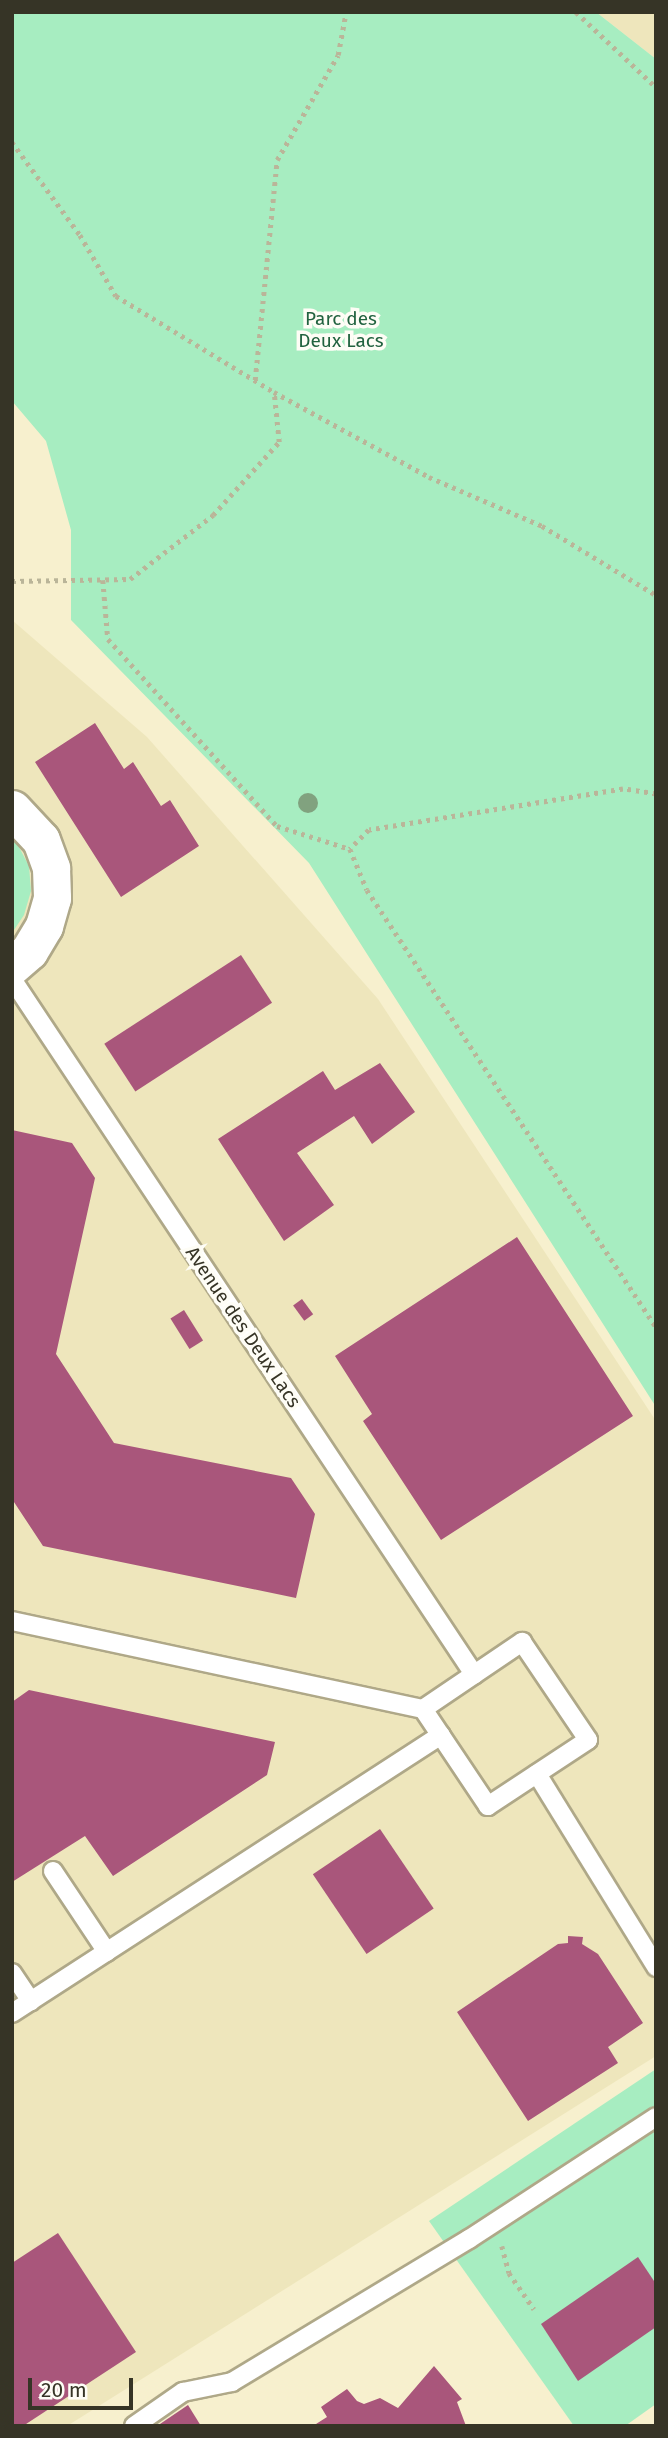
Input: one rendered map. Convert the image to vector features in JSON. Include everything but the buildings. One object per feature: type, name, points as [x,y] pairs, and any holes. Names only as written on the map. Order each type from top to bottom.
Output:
[{"type":"street","points":[[12,809],[41,840],[51,868],[52,898],[44,926],[29,951],[12,966]]},
{"type":"lane","name":"Avenue des Deux Lacs","points":[[12,979],[474,1674]]},
{"type":"lane","points":[[12,1621],[423,1709],[488,1807],[588,1740],[522,1642],[423,1709]]},
{"type":"lane","points":[[12,2013],[440,1735]]},
{"type":"lane","points":[[537,1774],[656,1967]]},
{"type":"lane","points":[[53,1871],[107,1952]]},
{"type":"lane","points":[[12,1973],[31,2001]]},
{"type":"lane","points":[[134,2426],[183,2392],[232,2382],[496,2221],[656,2117]]},
{"type":"path","points":[[255,380],[277,160],[338,55],[346,12]]},
{"type":"path","points":[[576,12],[656,87]]},
{"type":"path","points":[[12,142],[80,235],[116,296],[274,392],[429,477],[542,526],[656,595]]},
{"type":"path","points":[[12,580],[130,579],[213,516],[279,442],[274,392]]},
{"type":"path","points":[[103,580],[108,639],[277,826],[349,849],[367,890],[656,1327]]},
{"type":"path","points":[[349,849],[369,830],[624,789],[656,794]]},
{"type":"path","points":[[496,2221],[509,2273],[534,2309]]},
{"type":"shaded area","points":[[596,12],[656,12],[656,59]]},
{"type":"shaded area","points":[[12,620],[147,737],[378,999],[656,1421],[656,2056],[67,2426],[12,2426]]},
{"type":"green space","name":"Parc des Deux Lacs","points":[[12,12],[596,12],[656,59],[656,1407],[309,863],[71,620],[71,530],[46,441],[12,401]]},
{"type":"green space","points":[[12,834],[29,866],[31,891],[24,915],[12,933]]},
{"type":"green space","points":[[656,2069],[656,2404],[625,2426],[574,2426],[429,2221]]}]
